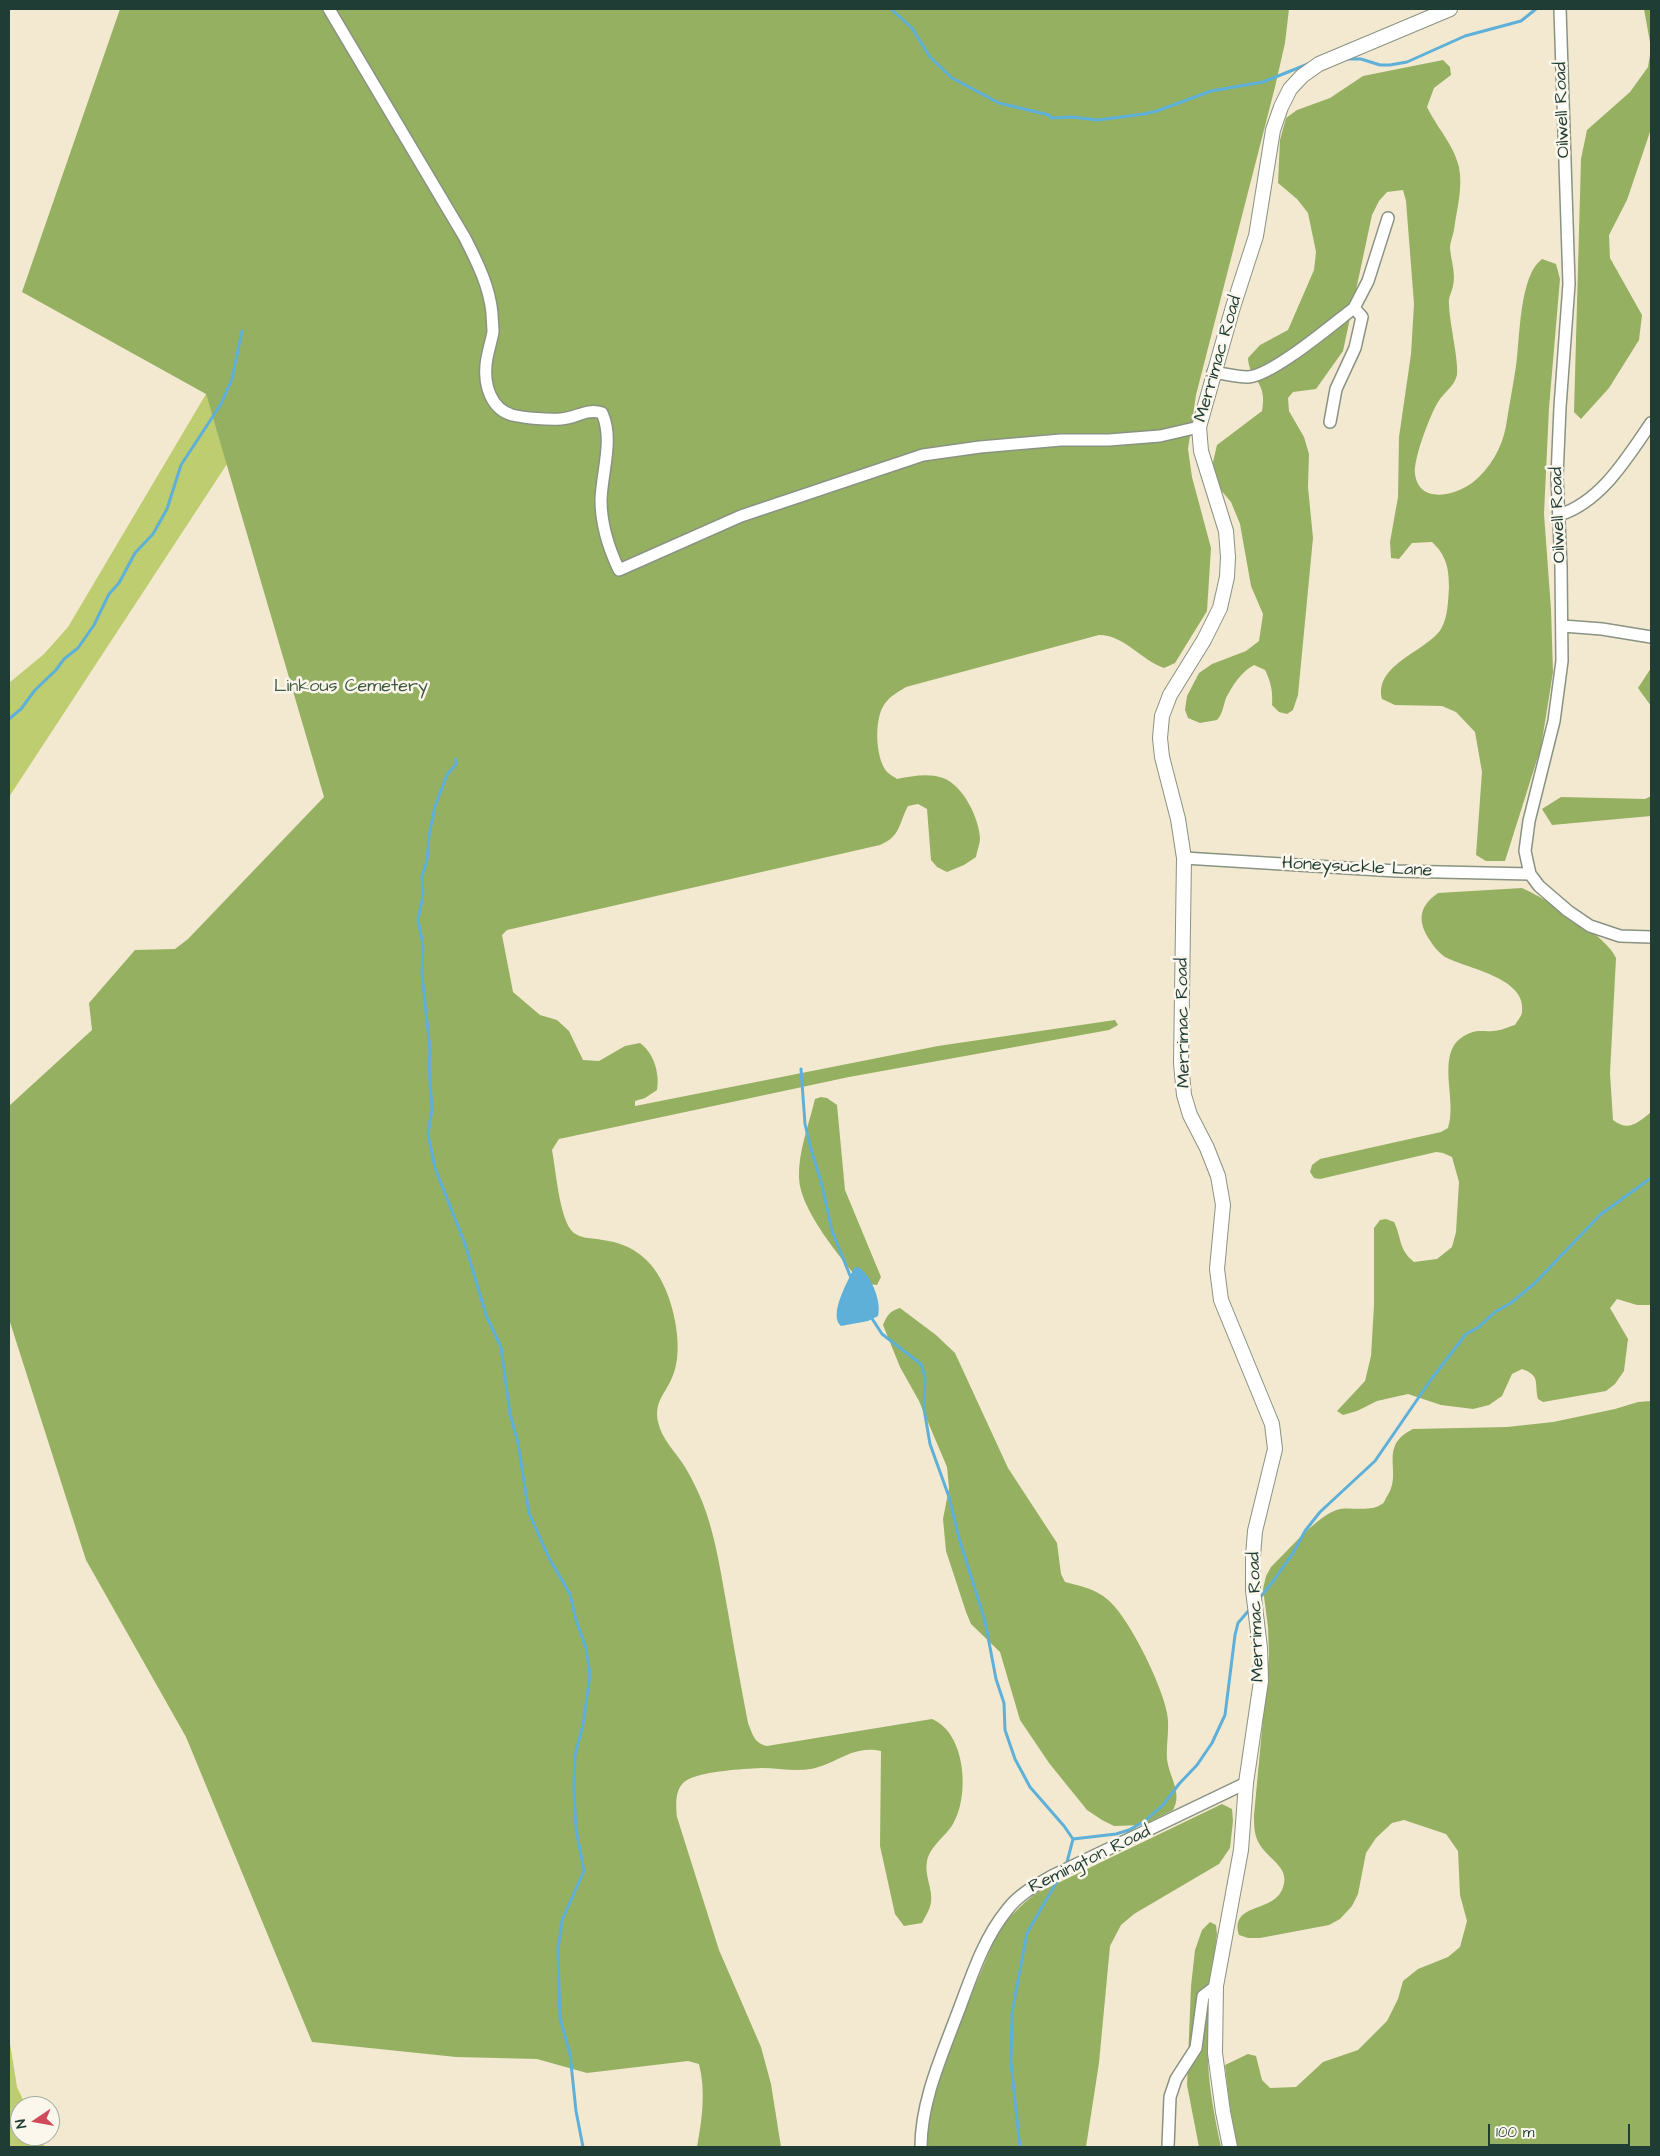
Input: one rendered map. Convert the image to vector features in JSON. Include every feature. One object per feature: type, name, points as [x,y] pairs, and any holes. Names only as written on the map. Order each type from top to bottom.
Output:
[{"type":"street","points":[[329,9],[465,238],[479,266],[488,292],[492,312],[493,331],[486,365],[486,382],[495,404],[505,412],[514,415],[562,419],[586,411],[593,410],[602,413],[608,429],[601,500],[603,531],[619,570],[741,516],[923,455],[980,447],[1061,440],[1109,440],[1160,436],[1199,426]]},
{"type":"street","name":"Merrimac Road","points":[[1230,2147],[1222,2112],[1215,2053],[1216,1986],[1241,1850],[1246,1784],[1261,1681],[1260,1648],[1253,1590],[1253,1556],[1255,1531],[1275,1450],[1272,1424],[1221,1300],[1217,1269],[1223,1205],[1218,1176],[1207,1148],[1190,1115],[1184,1095],[1181,1062],[1184,858],[1178,820],[1162,757],[1160,738],[1162,716],[1170,695],[1204,640],[1220,608],[1227,578],[1226,531],[1201,451],[1199,426],[1213,372],[1256,236],[1273,130],[1281,107],[1290,89],[1302,76],[1319,64],[1450,9]]},
{"type":"street","name":"Oilwell Road","points":[[1530,874],[1525,851],[1530,821],[1554,721],[1562,661],[1563,626],[1557,477],[1569,284],[1560,9]]},
{"type":"street","points":[[1213,372],[1248,377],[1263,372],[1308,344],[1354,308],[1368,281],[1388,218]]},
{"type":"street","points":[[1330,422],[1336,388],[1354,348],[1362,317],[1354,308]]},
{"type":"street","points":[[1559,515],[1573,510],[1598,491],[1621,466],[1651,423]]},
{"type":"street","points":[[1563,626],[1602,629],[1651,637]]},
{"type":"street","name":"Honeysuckle Lane","points":[[1184,858],[1396,871],[1530,874]]},
{"type":"street","points":[[1530,874],[1539,886],[1590,926],[1620,936],[1651,937]]},
{"type":"street","name":"Remington Road","points":[[921,2147],[921,2133],[931,2084],[982,1949],[1007,1909],[1025,1891],[1052,1876],[1246,1784]]},
{"type":"street","points":[[1168,2147],[1170,2097],[1176,2079],[1196,2048],[1203,1996],[1216,1986]]},
{"type":"green space","name":"Linkous Cemetery","points":[[120,9],[1289,9],[1285,43],[1275,87],[1196,395],[1188,449],[1192,477],[1211,548],[1207,611],[1175,663],[1164,668],[1124,643],[1108,636],[1099,635],[906,687],[889,699],[882,707],[879,716],[877,736],[880,757],[887,772],[897,779],[926,775],[943,778],[963,795],[977,821],[980,843],[976,857],[964,865],[947,872],[937,867],[931,860],[927,809],[918,804],[908,806],[895,834],[887,842],[880,845],[507,930],[502,935],[513,992],[540,1015],[557,1020],[569,1031],[583,1060],[599,1061],[625,1046],[640,1043],[649,1052],[657,1071],[657,1090],[645,1098],[635,1101],[635,1106],[938,1046],[1115,1020],[1118,1025],[1109,1030],[849,1077],[559,1139],[552,1150],[558,1192],[567,1223],[571,1230],[582,1237],[624,1245],[641,1255],[660,1278],[669,1298],[677,1334],[677,1359],[671,1380],[660,1400],[657,1410],[658,1422],[666,1440],[690,1475],[707,1514],[718,1556],[748,1723],[754,1738],[759,1743],[767,1746],[932,1719],[943,1726],[952,1737],[962,1766],[962,1798],[958,1812],[950,1829],[934,1846],[927,1861],[926,1866],[931,1892],[930,1908],[922,1923],[904,1926],[895,1914],[880,1846],[881,1751],[870,1750],[853,1753],[821,1767],[805,1770],[761,1768],[705,1774],[684,1782],[678,1791],[676,1801],[677,1817],[719,1950],[761,2047],[771,2084],[781,2147],[697,2147],[702,2116],[701,2074],[699,2064],[688,2061],[587,2073],[537,2059],[456,2057],[312,2042],[186,1737],[86,1560],[9,1319],[9,1106],[92,1030],[89,1003],[135,950],[175,949],[188,939],[324,797],[206,394],[22,292]]},
{"type":"green space","points":[[1644,9],[1651,9],[1651,48]]},
{"type":"green space","points":[[1651,48],[1651,129],[1627,200],[1609,235],[1610,258],[1642,315],[1639,340],[1609,388],[1581,419],[1574,412],[1581,159],[1587,130],[1630,92],[1648,67]]},
{"type":"green space","points":[[1443,60],[1450,67],[1451,75],[1434,88],[1427,107],[1453,150],[1460,175],[1459,198],[1450,246],[1454,276],[1449,301],[1457,360],[1457,375],[1454,383],[1440,398],[1419,448],[1415,474],[1418,484],[1423,490],[1438,495],[1465,488],[1490,465],[1502,442],[1506,426],[1516,366],[1522,309],[1529,279],[1534,267],[1542,259],[1556,264],[1560,279],[1549,408],[1544,514],[1551,609],[1553,672],[1541,747],[1505,861],[1486,861],[1476,855],[1482,772],[1475,732],[1456,712],[1442,706],[1395,705],[1382,699],[1382,687],[1386,677],[1393,668],[1434,637],[1441,629],[1446,614],[1449,587],[1446,562],[1441,552],[1432,542],[1412,543],[1399,559],[1391,558],[1390,542],[1398,497],[1399,437],[1411,354],[1414,304],[1406,201],[1403,190],[1387,192],[1379,201],[1372,215],[1343,351],[1316,389],[1293,392],[1288,398],[1289,411],[1304,437],[1309,454],[1308,487],[1313,538],[1298,695],[1293,710],[1287,714],[1279,712],[1272,705],[1271,687],[1267,674],[1265,670],[1254,665],[1245,671],[1234,684],[1217,720],[1200,723],[1188,718],[1185,710],[1187,696],[1199,673],[1212,664],[1246,651],[1259,641],[1263,614],[1251,586],[1240,524],[1231,502],[1220,489],[1214,474],[1213,462],[1217,445],[1262,411],[1262,393],[1251,372],[1248,358],[1260,345],[1288,330],[1314,270],[1316,252],[1308,213],[1297,199],[1278,183],[1280,140],[1286,118],[1297,110],[1330,98],[1363,76]]},
{"type":"green space","points":[[206,394],[227,464],[9,797],[9,683],[44,654],[68,627]]},
{"type":"green space","points":[[1651,668],[1651,706],[1638,688]]},
{"type":"green space","points":[[1651,796],[1651,816],[1552,825],[1542,809],[1561,797],[1645,799]]},
{"type":"green space","points":[[1522,888],[1560,909],[1589,929],[1611,949],[1616,958],[1610,1073],[1613,1120],[1618,1124],[1633,1125],[1651,1112],[1651,1305],[1637,1305],[1617,1299],[1610,1308],[1628,1339],[1624,1371],[1615,1384],[1606,1391],[1543,1402],[1538,1399],[1536,1380],[1532,1374],[1522,1369],[1512,1374],[1502,1396],[1489,1405],[1473,1409],[1441,1405],[1408,1394],[1377,1401],[1357,1411],[1343,1415],[1337,1411],[1365,1381],[1371,1356],[1374,1305],[1374,1228],[1380,1220],[1386,1219],[1394,1222],[1405,1253],[1414,1262],[1437,1259],[1452,1247],[1456,1232],[1459,1182],[1452,1157],[1436,1152],[1320,1179],[1314,1178],[1310,1172],[1312,1165],[1320,1159],[1441,1132],[1448,1128],[1450,1102],[1448,1074],[1452,1048],[1460,1039],[1473,1032],[1496,1031],[1515,1025],[1522,1014],[1521,1000],[1515,991],[1495,976],[1447,958],[1440,953],[1432,944],[1423,928],[1423,909],[1431,898],[1438,893]]},
{"type":"green space","points":[[827,1098],[837,1105],[845,1190],[881,1277],[877,1285],[861,1283],[823,1233],[806,1204],[801,1191],[799,1168],[802,1148],[815,1099]]},
{"type":"green space","points":[[900,1308],[936,1335],[955,1353],[1008,1468],[1057,1543],[1061,1574],[1065,1582],[1093,1590],[1107,1599],[1125,1620],[1134,1635],[1159,1686],[1167,1713],[1167,1759],[1177,1797],[1173,1810],[1143,1825],[1114,1826],[1102,1820],[1087,1810],[1049,1763],[1020,1720],[1000,1652],[971,1624],[946,1551],[943,1519],[949,1488],[947,1467],[919,1401],[900,1367],[883,1325],[889,1314]]},
{"type":"green space","points":[[1651,1401],[1651,2147],[1237,2147],[1225,2065],[1248,2054],[1256,2056],[1262,2080],[1270,2088],[1296,2087],[1323,2062],[1358,2050],[1387,2021],[1398,1999],[1403,1981],[1418,1969],[1448,1957],[1460,1947],[1467,1921],[1460,1895],[1458,1851],[1446,1834],[1404,1820],[1392,1823],[1376,1838],[1366,1853],[1358,1894],[1352,1906],[1340,1919],[1329,1925],[1260,1938],[1248,1938],[1239,1935],[1238,1925],[1240,1918],[1277,1897],[1282,1890],[1284,1882],[1282,1870],[1258,1842],[1254,1827],[1269,1655],[1268,1627],[1263,1589],[1266,1576],[1271,1567],[1313,1525],[1332,1512],[1340,1509],[1373,1508],[1383,1503],[1391,1489],[1393,1452],[1396,1444],[1402,1436],[1413,1429],[1507,1427],[1553,1422],[1615,1409],[1638,1402]]},
{"type":"green space","points":[[1222,1804],[1232,1809],[1233,1821],[1230,1848],[1219,1864],[1134,1914],[1121,1925],[1110,1946],[1099,2063],[1086,2147],[926,2147],[928,2114],[944,2060],[998,1931],[1002,1926],[1021,1906],[1037,1893]]},
{"type":"green space","points":[[1210,1922],[1216,1925],[1217,1934],[1209,2013],[1208,2060],[1211,2093],[1221,2147],[1199,2147],[1187,2085],[1191,1986],[1195,1950],[1202,1930]]},
{"type":"green space","points":[[9,2037],[17,2087],[21,2096],[10,2096],[10,2146],[45,2147],[9,2147]]},
{"type":"water","points":[[858,1267],[871,1282],[877,1296],[878,1316],[868,1321],[841,1326],[837,1314],[840,1298],[854,1268]]},
{"type":"waterway","points":[[891,9],[912,28],[930,57],[952,78],[999,103],[1049,115],[1051,118],[1072,117],[1098,120],[1144,114],[1211,91],[1263,82],[1308,64]]},
{"type":"waterway","points":[[1346,59],[1361,59],[1380,65],[1407,62],[1465,36],[1521,21],[1536,9]]},
{"type":"waterway","points":[[9,719],[21,709],[35,690],[56,670],[64,659],[78,648],[94,625],[109,594],[119,583],[135,553],[153,534],[167,509],[181,465],[221,404],[232,379],[242,331]]},
{"type":"waterway","points":[[456,759],[456,764],[447,775],[435,806],[429,836],[427,861],[422,876],[423,895],[418,920],[423,945],[422,974],[430,1050],[432,1110],[428,1134],[435,1168],[465,1244],[486,1315],[501,1347],[510,1414],[518,1443],[529,1513],[549,1558],[570,1594],[576,1620],[586,1648],[590,1675],[583,1725],[575,1755],[574,1790],[576,1829],[584,1871],[562,1920],[558,1950],[560,2018],[570,2054],[576,2111],[583,2147]]},
{"type":"waterway","points":[[801,1069],[805,1124],[822,1185],[832,1231],[851,1278]]},
{"type":"waterway","points":[[1259,1599],[1320,1512],[1375,1461],[1430,1381],[1466,1334],[1479,1327],[1495,1312],[1511,1303],[1535,1283],[1600,1215],[1651,1178]]},
{"type":"waterway","points":[[871,1317],[882,1334],[921,1364],[925,1377],[924,1409],[930,1444],[949,1497],[959,1538],[985,1621],[996,1679],[1004,1703],[1005,1730],[1015,1759],[1030,1787],[1073,1839],[1066,1866]]},
{"type":"waterway","points":[[1073,1839],[1116,1834],[1129,1830],[1145,1821],[1163,1805],[1197,1765],[1212,1743],[1225,1715],[1235,1635],[1238,1623],[1250,1609]]},
{"type":"waterway","points":[[1020,2147],[1011,2063],[1012,2013],[1027,1933],[1059,1878]]}]
